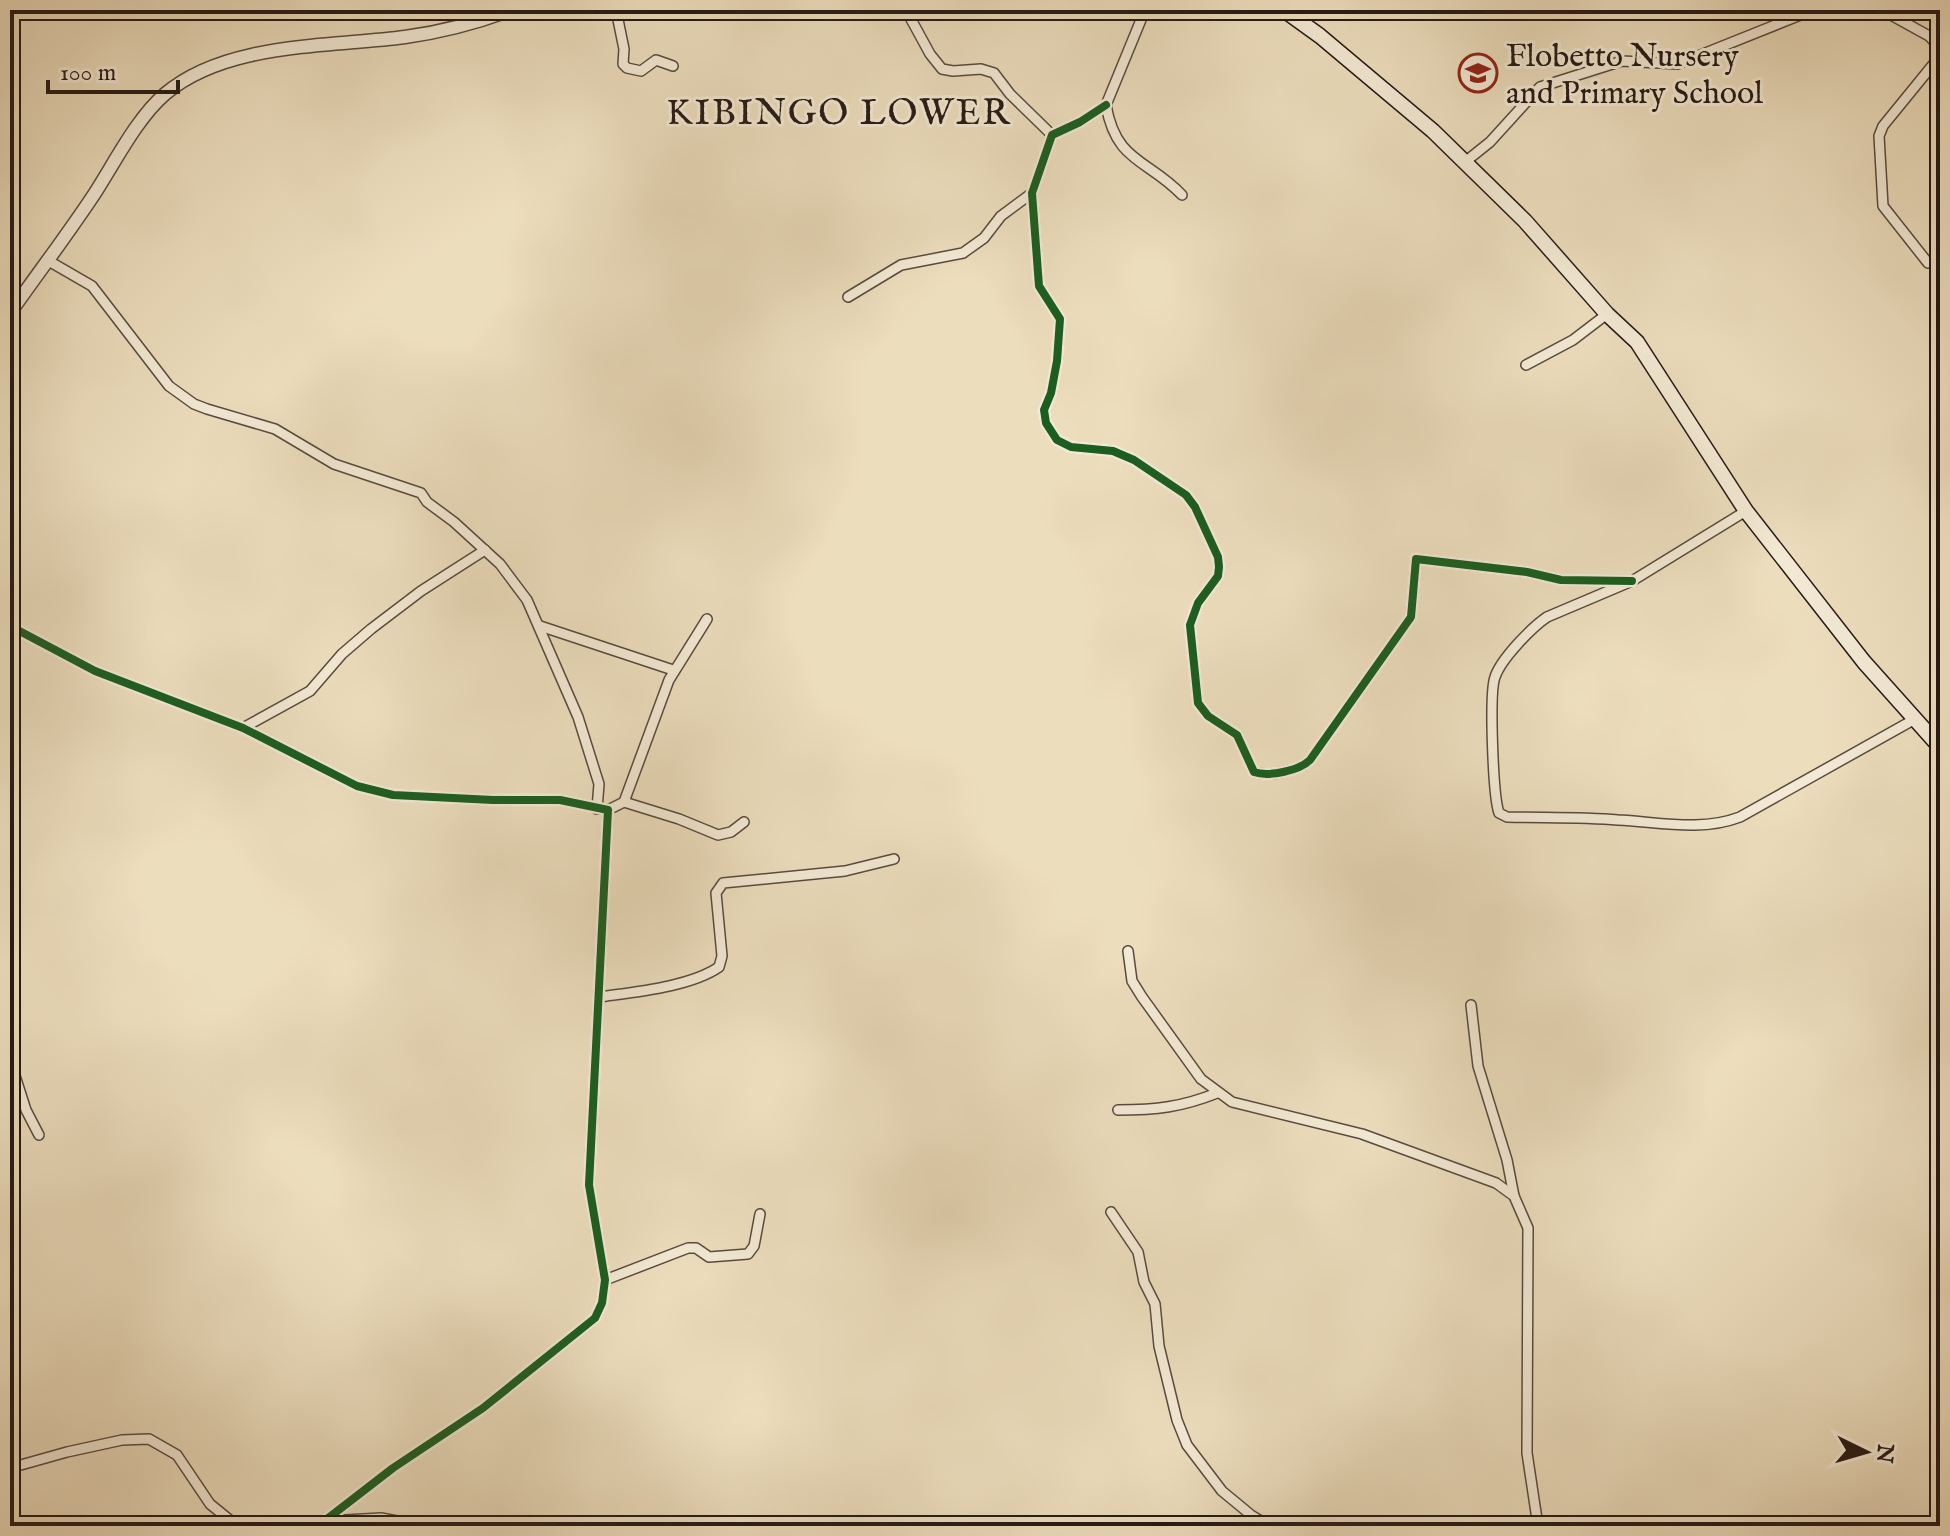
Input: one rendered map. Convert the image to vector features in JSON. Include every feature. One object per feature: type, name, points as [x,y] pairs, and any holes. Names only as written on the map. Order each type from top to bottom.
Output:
[{"type":"main road","points":[[1284,10],[1394,98],[1465,162],[1525,221],[1607,314],[1637,342],[1746,511],[1855,651],[1940,747]]},
{"type":"street","points":[[10,313],[89,202],[140,123],[159,100],[182,82],[212,67],[261,54],[440,31],[511,10]]},
{"type":"street","points":[[616,10],[624,49],[623,64],[627,68],[641,71],[656,60],[673,66]]},
{"type":"street","points":[[906,10],[930,54],[942,69],[981,69],[994,73],[1010,94],[1052,135]]},
{"type":"street","points":[[1145,10],[1106,105],[1052,135],[1032,193],[1039,286],[1060,319],[1057,361],[1051,393],[1044,410],[1046,423],[1063,444],[1113,451],[1134,460],[1186,495],[1195,507],[1218,557],[1219,567],[1218,576],[1198,603],[1190,625],[1198,703],[1208,716],[1240,739],[1256,774],[1303,766],[1310,760],[1411,617],[1416,559],[1527,572],[1561,580],[1632,581]]},
{"type":"street","points":[[1465,162],[1490,142],[1543,85],[1624,61],[1678,64],[1813,10]]},
{"type":"street","points":[[1882,10],[1929,36],[1940,48]]},
{"type":"street","points":[[1928,263],[1883,206],[1879,136],[1883,126],[1940,56]]},
{"type":"street","points":[[1106,105],[1112,132],[1123,148],[1182,195]]},
{"type":"street","points":[[848,297],[901,265],[963,253],[984,238],[1001,216],[1032,193]]},
{"type":"street","points":[[47,260],[92,286],[169,386],[178,393],[207,409],[275,429],[334,464],[421,493],[427,502],[485,550],[514,579],[540,626],[578,717],[599,784],[603,809],[599,997],[589,1185],[605,1280],[602,1303],[595,1318],[483,1408],[393,1468],[322,1524]]},
{"type":"street","points":[[1526,365],[1573,340],[1607,314]]},
{"type":"street","points":[[1746,511],[1632,581],[1565,608],[1538,623],[1496,672],[1491,692],[1494,787],[1497,809],[1502,816],[1616,819],[1707,826],[1724,823],[1915,719]]},
{"type":"street","points":[[243,728],[310,691],[342,654],[371,629],[421,591],[485,550]]},
{"type":"street","points":[[624,802],[673,670],[707,619]]},
{"type":"street","points":[[10,626],[105,676],[243,728],[357,786],[377,792],[493,800],[560,800],[603,809],[624,802],[718,835],[731,832],[744,822]]},
{"type":"street","points":[[540,626],[673,670]]},
{"type":"street","points":[[599,997],[698,977],[719,967],[722,956],[716,893],[723,883],[845,871],[894,859]]},
{"type":"street","points":[[1128,951],[1132,981],[1201,1079],[1217,1093],[1232,1102],[1362,1134],[1496,1183],[1514,1196]]},
{"type":"street","points":[[1471,1005],[1478,1066],[1507,1160],[1514,1196],[1528,1228],[1527,1453],[1538,1526]]},
{"type":"street","points":[[10,1060],[26,1110],[39,1135]]},
{"type":"street","points":[[1118,1110],[1154,1110],[1185,1105],[1217,1093]]},
{"type":"street","points":[[1111,1212],[1138,1252],[1144,1282],[1155,1304],[1159,1346],[1177,1420],[1187,1445],[1222,1491],[1269,1526]]},
{"type":"street","points":[[605,1280],[688,1248],[696,1248],[709,1257],[748,1254],[754,1246],[760,1214]]},
{"type":"street","points":[[10,1468],[122,1440],[149,1439],[177,1455],[210,1504],[237,1526]]},
{"type":"street","points":[[322,1524],[381,1518],[423,1526]]},
{"type":"cycle path","points":[[1106,105],[1052,135],[1032,193],[1039,286],[1060,319],[1057,361],[1051,393],[1044,410],[1046,423],[1057,440],[1071,447],[1113,451],[1134,460],[1186,495],[1195,507],[1218,557],[1219,567],[1218,576],[1198,603],[1190,625],[1198,703],[1208,716],[1237,735],[1254,772],[1283,772],[1310,760],[1411,617],[1416,559],[1527,572],[1561,580],[1632,581]]},
{"type":"cycle path","points":[[10,626],[95,671],[243,728],[357,786],[393,795],[560,800],[608,810],[589,1185],[605,1280],[602,1303],[595,1318],[483,1408],[393,1468],[318,1526]]},
{"type":"place","name":"Flobetto Nursery and Primary School","points":[[1478,73]]},
{"type":"district","name":"KIBINGO LOWER","points":[[839,111]]}]
